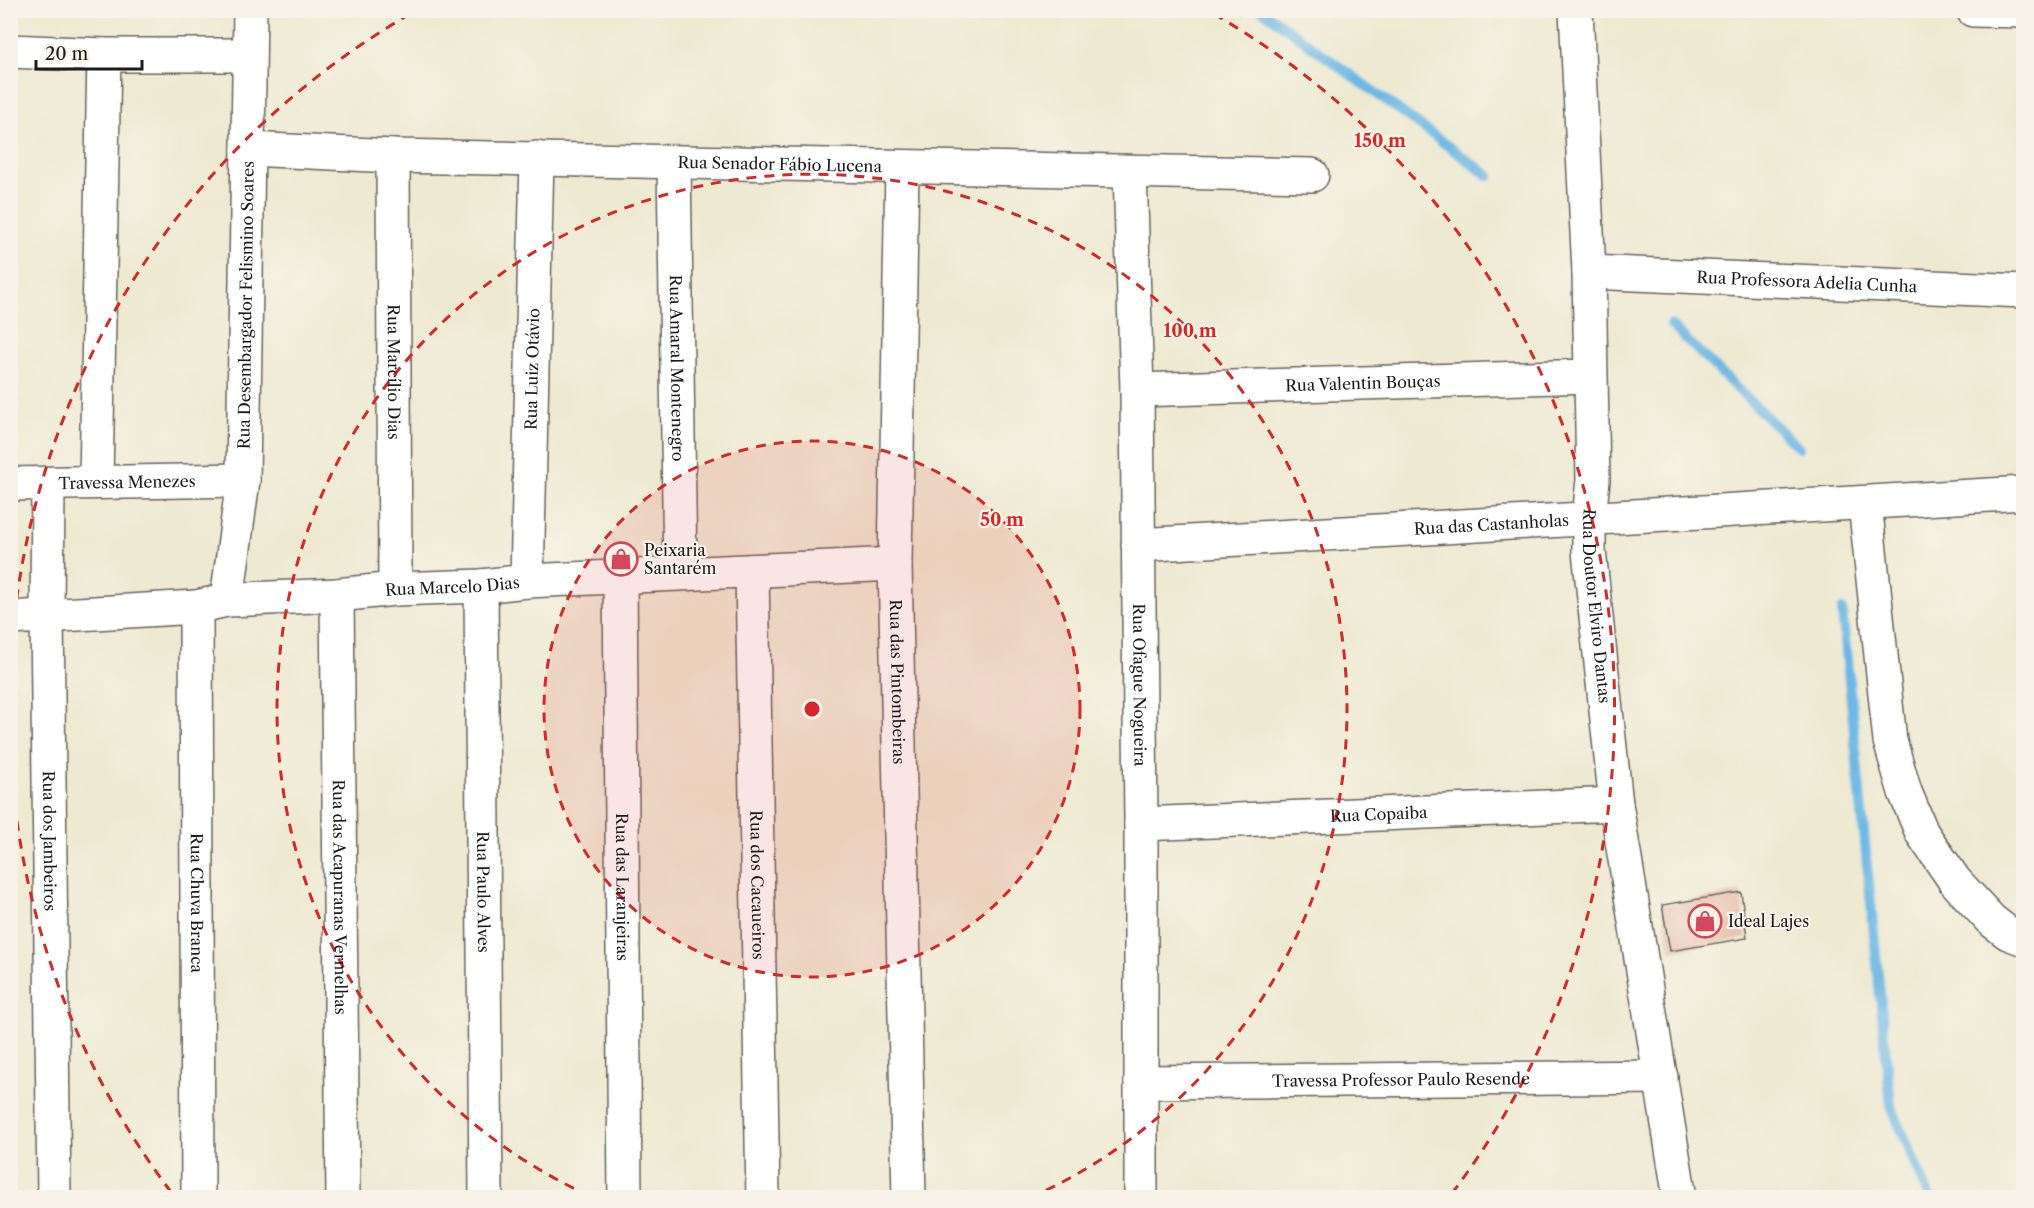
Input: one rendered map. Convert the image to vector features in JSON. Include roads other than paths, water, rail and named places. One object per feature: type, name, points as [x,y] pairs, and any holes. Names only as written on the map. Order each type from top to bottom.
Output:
[{"type":"street","name":"Rua Desembargador Felismino Soares","points":[[212,604],[243,480],[249,10]]},
{"type":"street","name":"Rua Doutor Elviro Dantas","points":[[1576,10],[1589,272],[1593,480],[1588,551],[1617,804],[1680,1197]]},
{"type":"street","points":[[1973,10],[2024,11]]},
{"type":"street","points":[[10,51],[104,55],[249,55]]},
{"type":"street","points":[[96,482],[104,55]]},
{"type":"street","name":"Rua Senador Fábio Lucena","points":[[248,149],[393,156],[1312,175]]},
{"type":"street","name":"Rua Marcílio Dias","points":[[393,156],[395,589]]},
{"type":"street","name":"Rua Luiz Otávio","points":[[527,581],[537,158]]},
{"type":"street","name":"Rua Amaral Montenegro","points":[[674,162],[680,573]]},
{"type":"street","name":"Rua das Pintombeiras","points":[[902,168],[895,564],[909,1197]]},
{"type":"street","name":"Rua Ofague Nogueira","points":[[1130,172],[1137,390],[1141,824],[1141,1197]]},
{"type":"street","name":"Rua Professora Adelia Cunha","points":[[1589,272],[2024,291]]},
{"type":"street","name":"Rua Valentin Bouças","points":[[1137,390],[1590,376]]},
{"type":"street","name":"Travessa Menezes","points":[[10,484],[243,480]]},
{"type":"street","name":"Rua dos Jambeiros","points":[[48,484],[47,615],[54,1197]]},
{"type":"street","name":"Rua das Castanholas","points":[[1138,545],[2024,493]]},
{"type":"street","points":[[1865,503],[1890,741],[1905,792],[1922,833],[1954,880],[1991,920],[2007,933],[2024,939]]},
{"type":"street","name":"Rua Marcelo Dias","points":[[10,618],[395,589],[895,564]]},
{"type":"street","name":"Rua dos Cacaueiros","points":[[752,571],[763,1197]]},
{"type":"street","name":"Rua das Laranjeiras","points":[[620,578],[625,1197]]},
{"type":"street","name":"Rua Paulo Alves","points":[[481,586],[486,1197]]},
{"type":"street","name":"Rua das Acapuranas Vermelhas","points":[[338,595],[344,1197]]},
{"type":"street","name":"Rua Chuva Branca","points":[[198,1197],[212,604]]},
{"type":"street","name":"Rua Copaiba","points":[[1141,824],[1617,804]]},
{"type":"street","name":"Travessa Professor Paulo Resende","points":[[1141,1082],[1660,1077]]},
{"type":"waterway","points":[[1262,10],[1489,176]]},
{"type":"waterway","points":[[1671,325],[1799,448]]},
{"type":"waterway","points":[[1842,610],[1891,1106],[1930,1198]]},
{"type":"place","name":"Peixaria Santarém","points":[[621,559]]},
{"type":"place","name":"Ideal Lajes","points":[[1705,921]]}]
